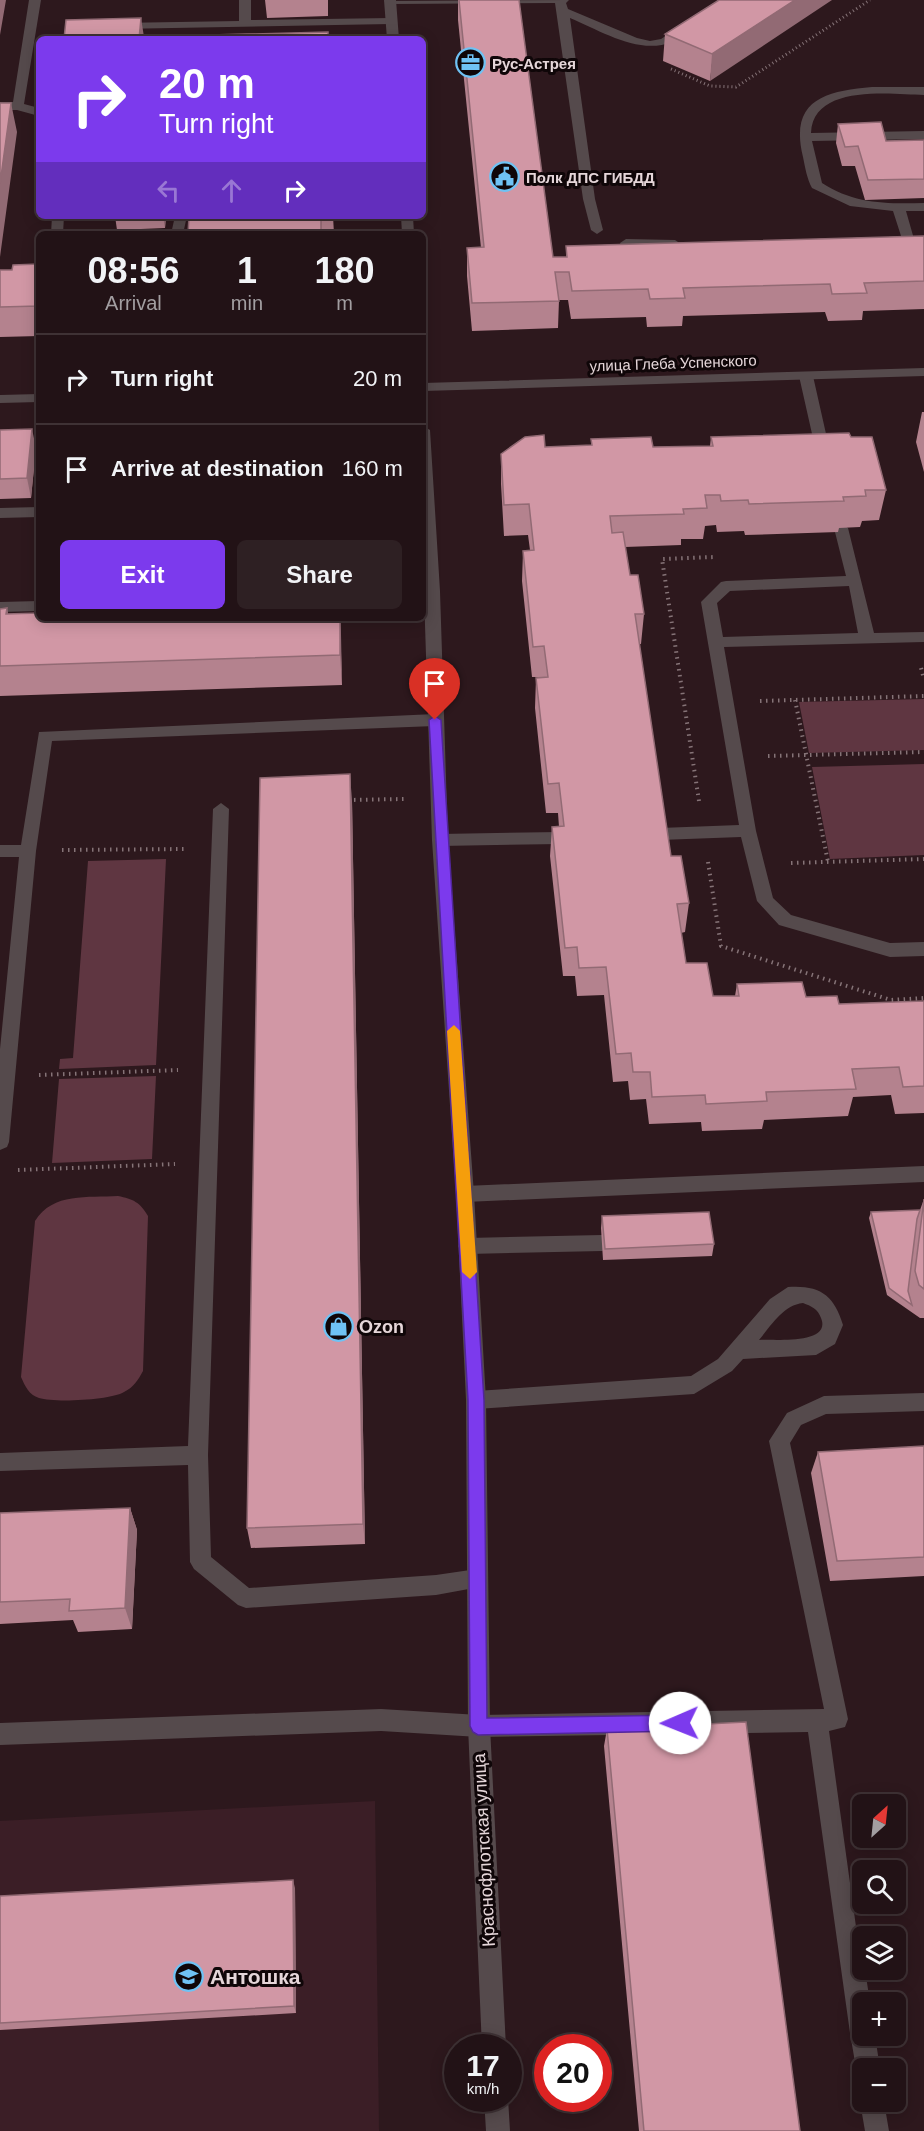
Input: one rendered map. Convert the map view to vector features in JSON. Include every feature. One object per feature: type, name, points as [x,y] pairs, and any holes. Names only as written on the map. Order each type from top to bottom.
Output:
[{"type":"street","points":[[18,106],[35,0]]},
{"type":"street","points":[[244,24],[245,0]]},
{"type":"street","points":[[393,36],[390,0],[562,4],[634,41],[650,44],[664,42],[691,24]]},
{"type":"street","points":[[562,4],[589,199],[597,230]]},
{"type":"street","points":[[104,26],[391,21]]},
{"type":"street","points":[[215,36],[244,24]]},
{"type":"street","points":[[924,91],[842,93],[827,97],[808,117],[806,136],[816,185],[832,197],[859,206],[924,207]]},
{"type":"street","points":[[0,106],[18,106],[36,111]]},
{"type":"street","points":[[806,136],[924,135]]},
{"type":"street","points":[[898,207],[902,239],[924,242]]},
{"type":"street","points":[[626,243],[694,244]]},
{"type":"street","name":"улица Глеба Успенского","points":[[426,387],[924,372]]},
{"type":"street","points":[[806,376],[825,464]]},
{"type":"street","points":[[0,399],[36,398]]},
{"type":"street","points":[[0,513],[36,512]]},
{"type":"street","points":[[841,528],[867,638]]},
{"type":"street","name":"Краснофлотская улица","points":[[426,551],[440,840],[465,1194],[476,1400],[478,1726],[493,2034]]},
{"type":"street","points":[[855,582],[726,586],[709,602],[748,831],[765,901],[784,920],[890,950],[924,949]]},
{"type":"street","points":[[0,607],[36,606]]},
{"type":"street","points":[[716,642],[924,636]]},
{"type":"street","points":[[0,1142],[28,851],[45,736],[435,720]]},
{"type":"street","points":[[221,809],[198,1455],[201,1562],[246,1598],[436,1586],[477,1579]]},
{"type":"street","points":[[660,834],[748,831]]},
{"type":"street","points":[[440,840],[560,838]]},
{"type":"street","points":[[0,851],[28,851]]},
{"type":"street","points":[[465,1194],[924,1174]]},
{"type":"street","points":[[468,1246],[602,1243]]},
{"type":"street","points":[[476,1400],[694,1385],[725,1365],[738,1350]]},
{"type":"street","points":[[0,1734],[381,1720],[478,1726],[837,1719],[779,1441],[794,1419],[824,1405],[924,1402]]},
{"type":"street","points":[[0,1462],[198,1455]]},
{"type":"street","points":[[818,1720],[857,1992]]},
{"type":"street","points":[[497,2112],[498,2131]]},
{"type":"street","points":[[874,2112],[877,2131]]},
{"type":"path","points":[[650,44],[653,59],[704,86],[736,87],[870,0]]},
{"type":"path","points":[[684,703],[924,696]]},
{"type":"path","points":[[795,700],[828,862]]},
{"type":"path","points":[[692,758],[924,752]]},
{"type":"path","points":[[337,800],[404,799]]},
{"type":"path","points":[[28,851],[220,849]]},
{"type":"path","points":[[709,865],[924,859]]},
{"type":"path","points":[[6,1076],[212,1069]]},
{"type":"path","points":[[12,1171],[209,1163]]},
{"type":"shaded area","points":[[924,699],[924,750],[809,753],[799,702]]},
{"type":"shaded area","points":[[924,764],[924,855],[830,859],[812,767]]},
{"type":"shaded area","points":[[166,859],[156,1065],[59,1069],[60,1059],[73,1058],[88,861]]},
{"type":"shaded area","points":[[156,1076],[152,1159],[52,1163],[59,1079]]},
{"type":"shaded area","points":[[118,1196],[136,1202],[148,1216],[143,1371],[133,1386],[117,1395],[96,1399],[69,1400],[47,1400],[36,1397],[28,1390],[21,1377],[35,1221],[51,1205],[61,1201],[83,1197]]},
{"type":"shaded area","name":"Антошка","points":[[375,1801],[379,2131],[0,2131],[0,1821]]},
{"type":"building","points":[[459,0],[519,0],[553,257],[567,257],[566,246],[924,236],[924,281],[864,283],[867,293],[832,294],[830,284],[683,288],[685,298],[650,299],[648,289],[572,291],[569,272],[555,272],[559,301],[472,303],[467,248],[484,247]]},
{"type":"building","points":[[719,0],[795,0],[712,54],[665,34]]},
{"type":"building","points":[[141,18],[139,36],[64,36],[66,20]]},
{"type":"building","points":[[328,32],[328,36],[211,35]]},
{"type":"building","points":[[0,103],[11,103],[0,184]]},
{"type":"building","points":[[881,122],[886,141],[924,140],[924,179],[868,180],[858,146],[845,147],[838,124]]},
{"type":"building","points":[[189,219],[321,219],[321,231],[188,231]]},
{"type":"building","points":[[36,264],[36,306],[0,307],[0,270],[12,270],[13,265]]},
{"type":"building","points":[[32,429],[27,478],[0,479],[0,430]]},
{"type":"building","points":[[849,433],[851,437],[872,437],[886,490],[865,490],[866,496],[843,497],[844,501],[749,504],[748,500],[721,501],[720,495],[705,495],[707,508],[683,509],[684,514],[610,516],[612,533],[623,532],[630,575],[638,575],[644,614],[635,614],[671,856],[681,856],[689,903],[677,904],[686,963],[707,963],[713,996],[739,996],[737,984],[802,982],[806,997],[837,996],[839,1004],[924,1001],[924,1086],[903,1087],[899,1067],[852,1069],[856,1089],[766,1092],[767,1101],[706,1104],[705,1095],[652,1097],[650,1072],[633,1072],[631,1053],[616,1054],[606,967],[579,968],[577,947],[565,948],[552,827],[564,826],[559,783],[548,784],[536,678],[548,677],[544,646],[533,647],[523,551],[534,550],[529,504],[504,505],[501,454],[525,437],[544,435],[545,447],[592,445],[591,439],[651,437],[653,447],[713,446],[711,437]]},
{"type":"building","points":[[7,608],[6,614],[36,613],[36,621],[340,621],[340,655],[0,666],[0,609]]},
{"type":"building","points":[[350,774],[363,1524],[247,1528],[260,778]]},
{"type":"building","points":[[924,1199],[924,1289],[919,1285],[915,1271]]},
{"type":"building","points":[[920,1210],[908,1291],[912,1305],[889,1288],[871,1212]]},
{"type":"building","points":[[709,1212],[714,1244],[605,1249],[602,1216]]},
{"type":"building","points":[[924,1446],[924,1557],[837,1561],[818,1452]]},
{"type":"building","points":[[130,1508],[125,1608],[69,1611],[70,1599],[0,1602],[0,1513]]},
{"type":"building","points":[[746,1722],[800,2131],[644,2131],[607,1729]]},
{"type":"building","points":[[293,1880],[294,2006],[0,2023],[0,1896]]},
{"type":"slow traffic","points":[[454,1031],[470,1272]]},
{"type":"place","name":"Рус-Астрея","points":[[471,63]]},
{"type":"place","name":"Полк ДПС ГИБДД","points":[[505,177]]},
{"type":"place","name":"Ozon","points":[[338,1327]]},
{"type":"place","name":"Антошка","points":[[189,1976]]},
{"type":"route","points":[[435,720],[440,840],[465,1194],[476,1400],[478,1726],[680,1723]]}]
